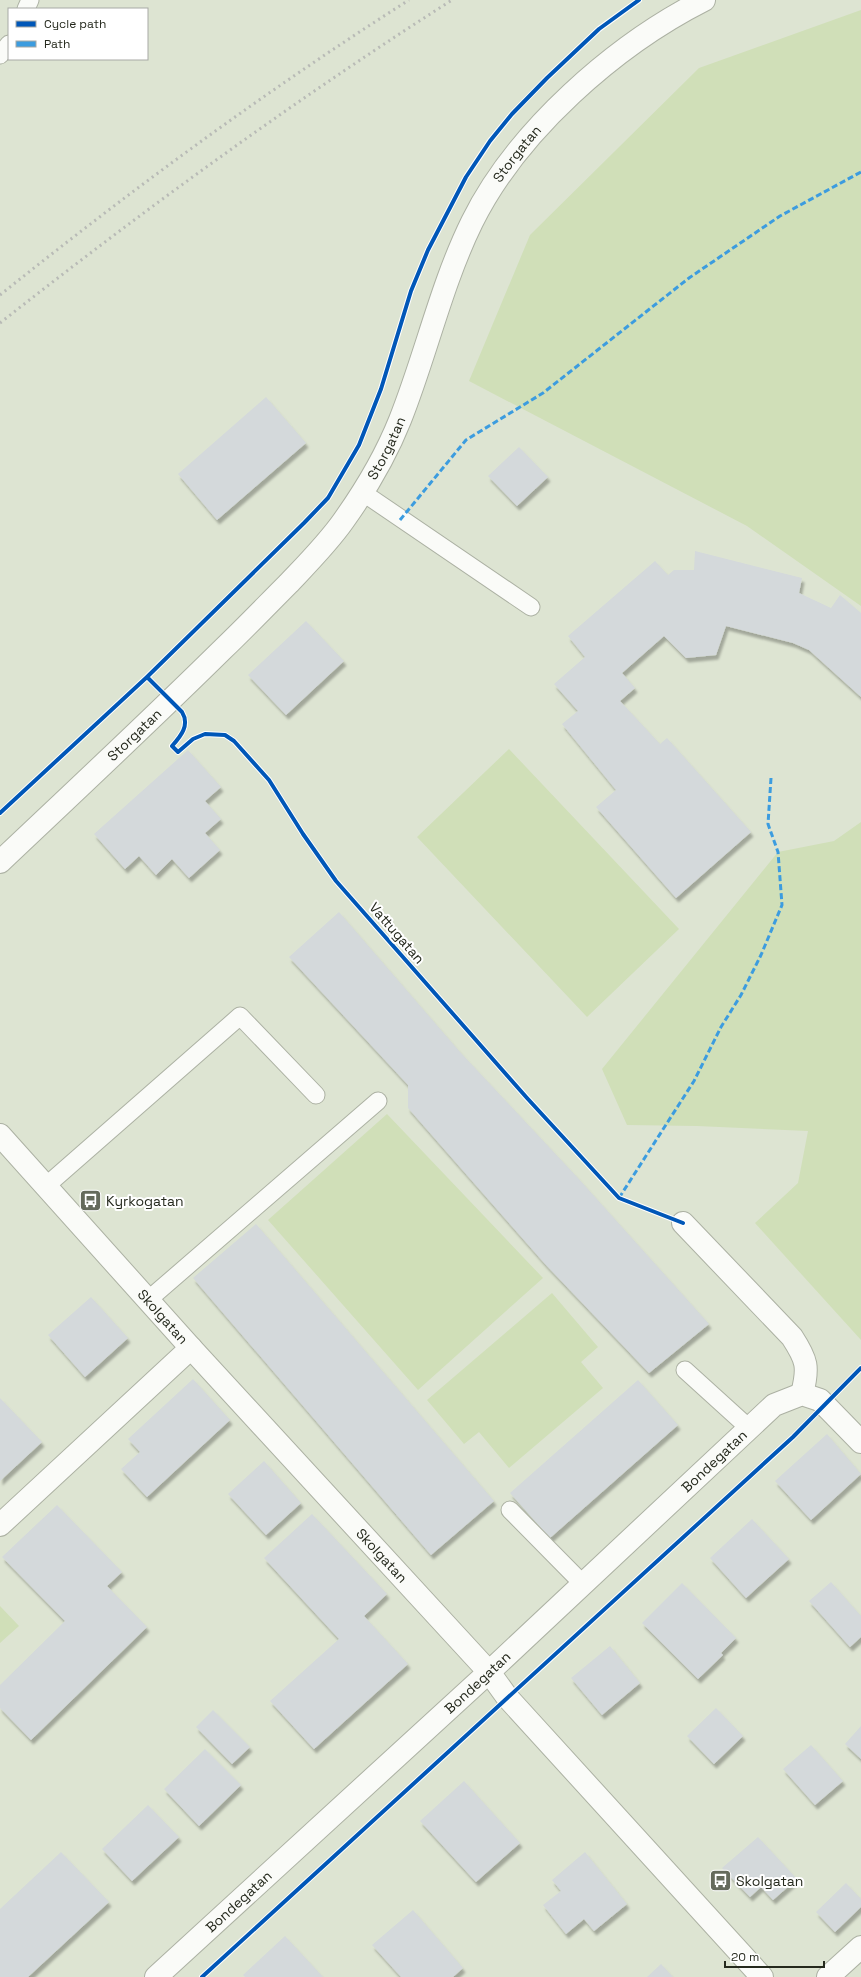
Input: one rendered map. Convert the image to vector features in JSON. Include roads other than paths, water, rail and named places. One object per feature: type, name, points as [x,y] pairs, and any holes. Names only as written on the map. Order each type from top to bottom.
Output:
[{"type":"street","name":"Storgatan","points":[[0,862],[166,706],[249,624],[315,556],[343,522],[378,465],[400,421],[446,286],[472,222],[497,178],[540,126],[579,88],[640,37],[704,0]]},
{"type":"street","name":"Skolgatan","points":[[0,1135],[191,1348],[489,1672],[507,1697],[762,1977]]},
{"type":"street","points":[[683,1223],[792,1337],[800,1349],[807,1367],[802,1394],[820,1400],[861,1442]]},
{"type":"street","points":[[0,1525],[191,1348]]},
{"type":"street","name":"Bondegatan","points":[[156,1977],[489,1672],[774,1406],[802,1394]]},
{"type":"street","points":[[828,1977],[861,1947]]},
{"type":"lane","points":[[0,55],[8,45]]},
{"type":"lane","points":[[362,492],[530,607]]},
{"type":"lane","points":[[46,1186],[240,1016],[316,1095]]},
{"type":"lane","points":[[148,1300],[378,1101]]},
{"type":"lane","points":[[685,1370],[750,1429]]},
{"type":"lane","points":[[510,1510],[583,1584]]},
{"type":"railway","points":[[0,295],[99,217],[200,142],[304,69],[409,0]]},
{"type":"railway","points":[[0,323],[110,238],[222,156],[336,76],[452,0]]},
{"type":"place","name":"Kyrkogatan","points":[[91,1201]]},
{"type":"place","name":"Skolgatan","points":[[720,1881]]}]
